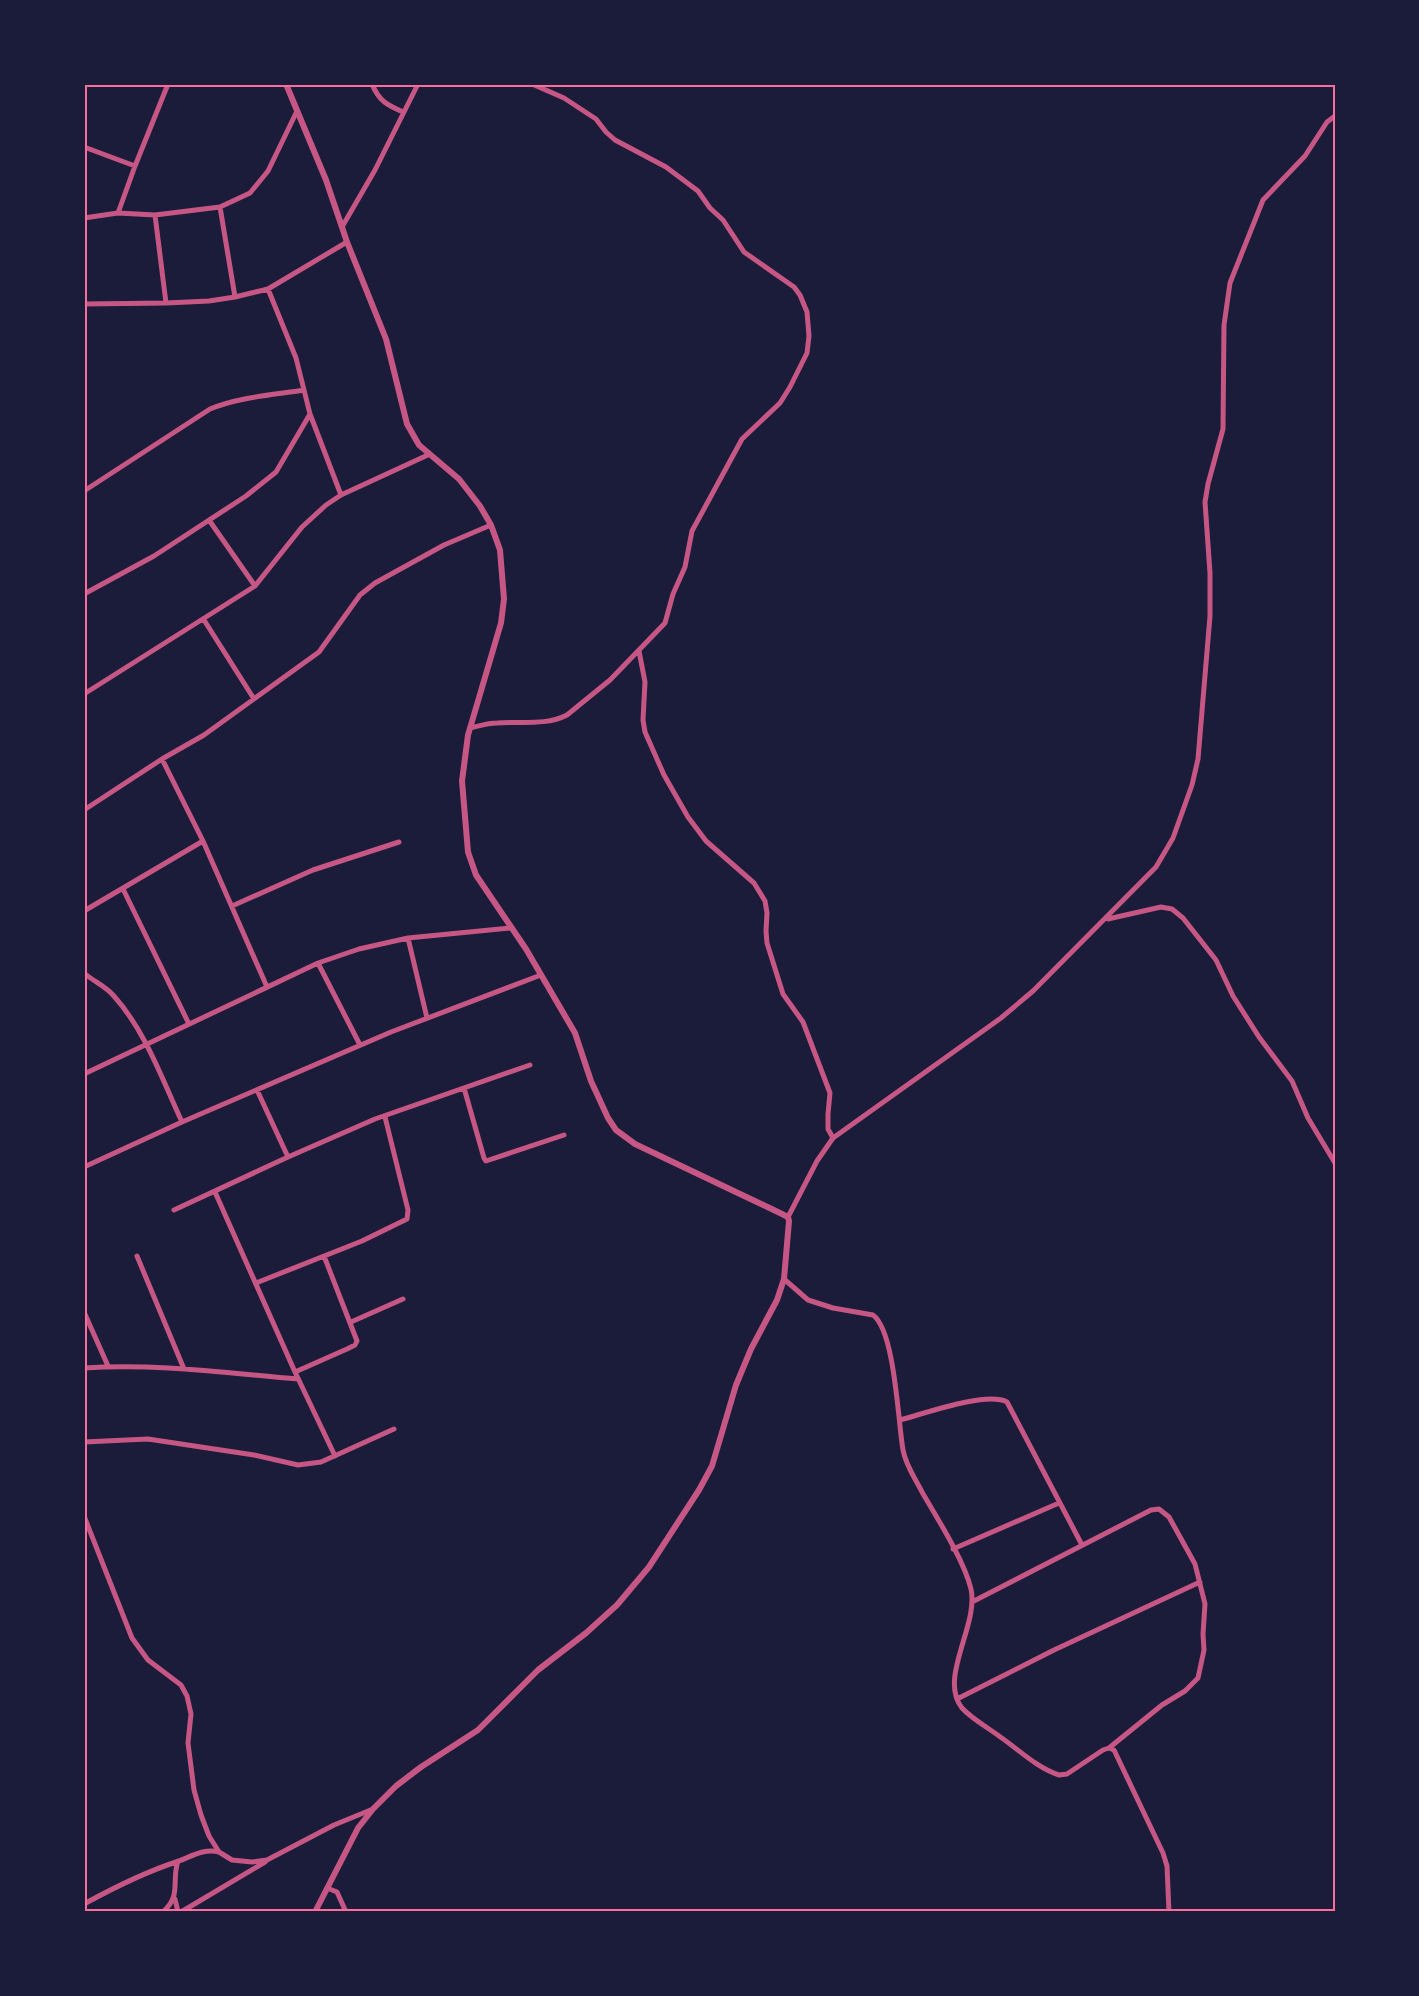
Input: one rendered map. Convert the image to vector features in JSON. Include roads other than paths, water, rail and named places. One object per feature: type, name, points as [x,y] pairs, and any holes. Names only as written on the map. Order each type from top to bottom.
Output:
[{"type":"street","points":[[118,213],[168,84]]},
{"type":"street","points":[[286,84],[386,339],[407,424],[419,445],[459,479],[480,506],[491,525],[500,550],[504,599],[501,623],[470,728],[462,781],[468,852],[476,875],[541,975],[575,1033],[591,1081],[616,1130],[635,1144],[788,1217]]},
{"type":"street","points":[[372,84],[378,97],[385,104],[403,112]]},
{"type":"street","points":[[342,227],[375,170],[418,84]]},
{"type":"street","points":[[470,728],[495,723],[547,721],[567,715],[610,680],[665,623],[684,567],[692,531],[742,439],[780,403],[807,353],[807,312],[800,295],[794,287],[744,252],[723,220],[710,208],[698,191],[681,177],[615,140],[596,119],[564,98],[532,84]]},
{"type":"street","points":[[84,218],[118,213],[155,215],[220,207],[250,193],[268,171],[297,111]]},
{"type":"street","points":[[315,1912],[358,1828],[373,1809],[396,1786],[421,1767],[478,1730],[538,1671],[617,1605],[649,1567],[712,1466],[736,1385],[777,1300],[784,1279],[788,1217],[817,1161],[833,1138],[1001,1018],[1033,991],[1156,867],[1173,838],[1192,785],[1198,759],[1210,616],[1210,573],[1205,502],[1223,429],[1224,325],[1230,283],[1263,200],[1305,156],[1327,122],[1335,116]]},
{"type":"street","points":[[84,147],[135,166]]},
{"type":"street","points":[[220,207],[235,297]]},
{"type":"street","points":[[155,215],[166,303]]},
{"type":"street","points":[[84,304],[166,303],[235,297],[268,289],[347,242]]},
{"type":"street","points":[[268,289],[296,358],[310,414],[341,495]]},
{"type":"street","points":[[84,491],[210,409],[230,401],[304,390]]},
{"type":"street","points":[[84,594],[154,556],[246,496],[276,472],[310,414]]},
{"type":"street","points":[[84,694],[255,586],[302,526],[326,505],[341,495],[430,454]]},
{"type":"street","points":[[209,520],[255,586]]},
{"type":"street","points":[[84,810],[162,759],[204,735],[319,652],[360,595],[375,583],[444,545],[491,525]]},
{"type":"street","points":[[204,620],[254,699]]},
{"type":"street","points":[[639,651],[645,682],[643,720],[645,732],[663,775],[688,817],[706,841],[754,883],[765,901],[767,943],[783,994],[803,1022],[830,1093],[828,1129],[833,1138]]},
{"type":"street","points":[[162,759],[203,841],[267,987]]},
{"type":"street","points":[[84,911],[203,841]]},
{"type":"street","points":[[232,906],[313,870],[399,843]]},
{"type":"street","points":[[123,889],[189,1024]]},
{"type":"street","points":[[1106,919],[1161,907],[1172,909],[1183,918],[1216,960],[1233,996],[1292,1081],[1308,1118],[1335,1163]]},
{"type":"street","points":[[84,1074],[318,963],[359,949],[408,938],[511,928]]},
{"type":"street","points":[[408,938],[427,1018]]},
{"type":"street","points":[[318,963],[360,1045]]},
{"type":"street","points":[[84,1167],[360,1045],[541,975]]},
{"type":"street","points":[[86,976],[112,993],[129,1014],[182,1122]]},
{"type":"street","points":[[174,1210],[288,1157],[385,1116],[530,1065]]},
{"type":"street","points":[[464,1088],[486,1161],[564,1135]]},
{"type":"street","points":[[257,1090],[288,1157]]},
{"type":"street","points":[[256,1283],[362,1241],[407,1219],[408,1210],[385,1116]]},
{"type":"street","points":[[215,1192],[298,1379],[335,1456]]},
{"type":"street","points":[[137,1256],[184,1369]]},
{"type":"street","points":[[295,1372],[356,1345],[357,1341],[324,1256]]},
{"type":"street","points":[[784,1279],[808,1300],[833,1308],[868,1313],[878,1318],[883,1328],[888,1347],[903,1449],[910,1471],[953,1549],[970,1588],[972,1602],[969,1625],[955,1673],[954,1692],[962,1708],[1041,1766],[1059,1775],[1067,1774],[1094,1755],[1109,1748],[1162,1705],[1185,1691],[1198,1678],[1204,1650],[1205,1604],[1200,1582],[1195,1564],[1182,1537],[1169,1518],[1159,1509],[1151,1510],[972,1602]]},
{"type":"street","points":[[351,1322],[403,1299]]},
{"type":"street","points":[[84,1312],[108,1366]]},
{"type":"street","points":[[84,1368],[108,1366],[184,1369],[298,1379]]},
{"type":"street","points":[[900,1420],[984,1399],[1001,1398],[1008,1402],[1082,1545]]},
{"type":"street","points":[[84,1442],[148,1439],[254,1455],[298,1465],[321,1462],[394,1429]]},
{"type":"street","points":[[953,1549],[1059,1503]]},
{"type":"street","points":[[84,1516],[132,1638],[148,1660],[181,1684],[187,1696],[191,1714],[188,1743],[194,1790],[209,1836],[219,1852]]},
{"type":"street","points":[[957,1700],[1054,1650],[1200,1582]]},
{"type":"street","points":[[1109,1748],[1114,1750],[1120,1761],[1163,1853],[1167,1866],[1169,1912]]},
{"type":"street","points":[[178,1861],[175,1897],[180,1912],[267,1860],[373,1809]]},
{"type":"street","points":[[84,1904],[155,1868],[209,1850],[219,1852],[232,1860],[252,1862],[267,1860]]},
{"type":"street","points":[[327,1888],[337,1892],[345,1912]]},
{"type":"street","points":[[163,1912],[175,1897]]}]
